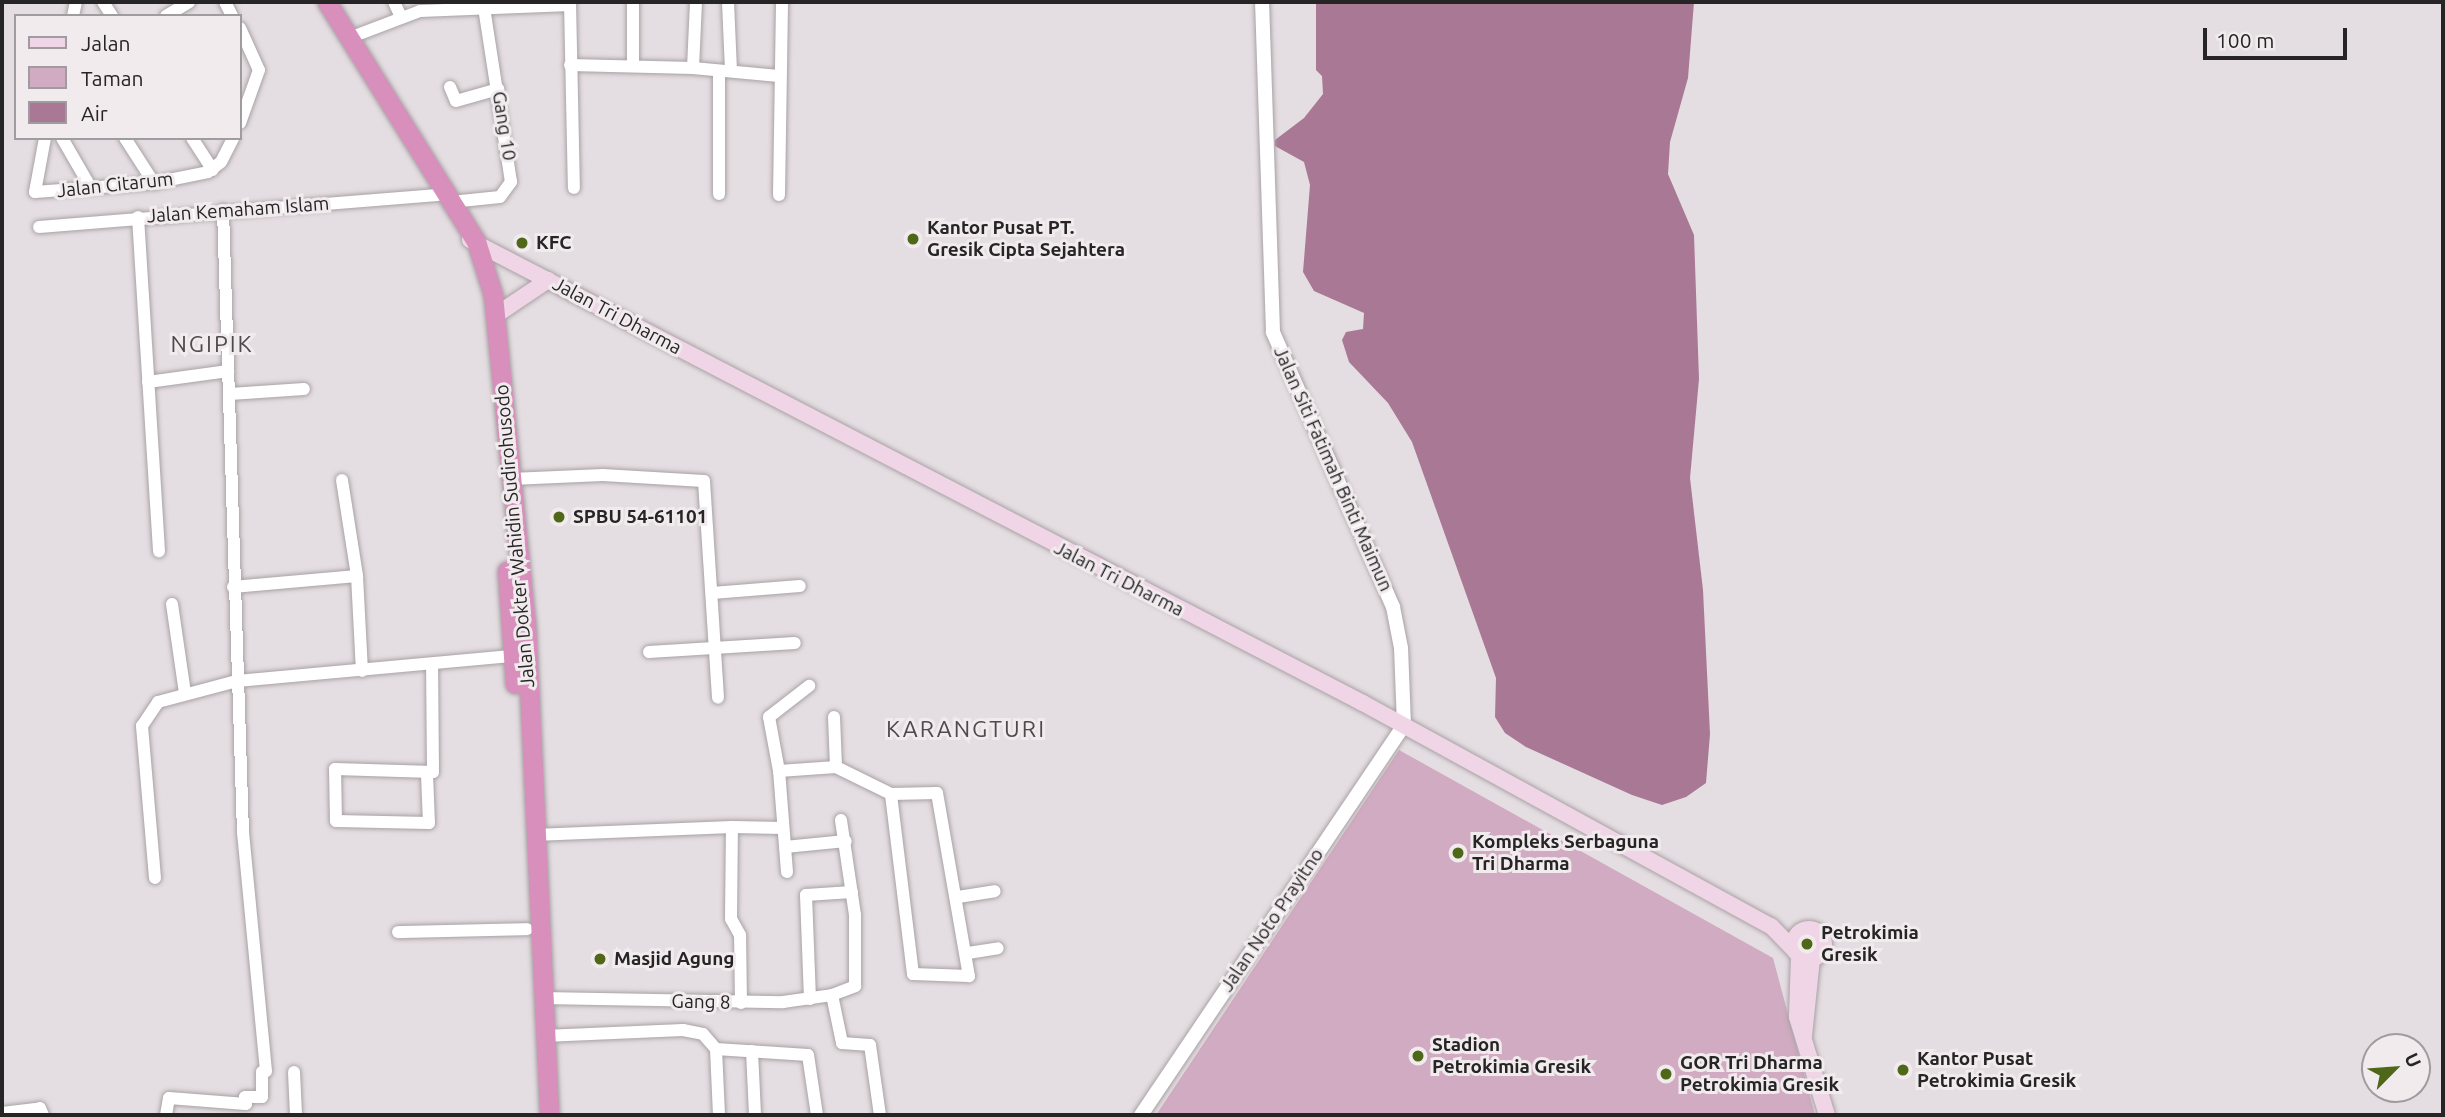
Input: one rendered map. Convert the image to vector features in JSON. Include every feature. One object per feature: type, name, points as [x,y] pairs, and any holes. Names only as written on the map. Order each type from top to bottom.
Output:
[{"type":"highway","name":"Jalan Dokter Wahidin Sudirohusodo","points":[[315,2],[445,199]]},
{"type":"highway","name":"Jalan Dokter Wahidin Sudirohusodo","points":[[327,2],[470,240],[491,318],[526,623],[542,998],[535,1115]]},
{"type":"highway","name":"Jalan Dokter Wahidin Sudirohusodo","points":[[491,318],[514,656],[527,929],[549,1115]]},
{"type":"main road","name":"Jalan Tri Dharma","points":[[470,240],[1404,725],[1771,926],[1803,956]]},
{"type":"main road","points":[[491,318],[548,280]]},
{"type":"main road","name":"Jalan Tri Dharma","points":[[1771,926],[1804,929]]},
{"type":"main road","points":[[1803,956],[1821,954],[1824,941],[1817,931],[1804,929],[1795,939],[1803,956],[1803,1040],[1827,1115]]},
{"type":"street","points":[[173,11],[189,2]]},
{"type":"street","points":[[394,2],[401,17]]},
{"type":"street","points":[[632,2],[632,65]]},
{"type":"street","points":[[693,68],[696,2]]},
{"type":"street","points":[[719,194],[728,2]]},
{"type":"street","points":[[779,195],[782,2]]},
{"type":"street","name":"Jalan Siti Fatimah Binti Maimun","points":[[1262,2],[1273,332],[1393,607],[1401,648],[1404,725]]},
{"type":"street","points":[[349,38],[401,17],[484,4],[570,3],[574,188]]},
{"type":"street","name":"Gang 10","points":[[445,199],[500,197],[509,190],[510,161],[484,4]]},
{"type":"street","points":[[242,32],[259,69],[242,113]]},
{"type":"street","points":[[570,65],[693,68],[779,76]]},
{"type":"street","points":[[450,87],[456,101],[498,89]]},
{"type":"street","name":"Jalan Citarum","points":[[45,140],[33,191],[154,183],[213,170]]},
{"type":"street","points":[[63,140],[92,188]]},
{"type":"street","points":[[126,140],[154,183]]},
{"type":"street","points":[[193,140],[213,170],[232,140]]},
{"type":"street","name":"Jalan Kemaham Islam","points":[[39,228],[223,210],[445,199]]},
{"type":"street","points":[[166,1115],[169,1098],[246,1104],[245,1097],[262,1097],[262,1072],[266,1071],[243,833],[233,587],[230,394],[223,210]]},
{"type":"street","points":[[138,217],[159,551]]},
{"type":"street","points":[[148,382],[228,371]]},
{"type":"street","points":[[230,394],[304,389]]},
{"type":"street","points":[[511,479],[603,475],[704,481],[718,698]]},
{"type":"street","points":[[342,480],[355,536],[362,671]]},
{"type":"street","points":[[233,587],[357,576]]},
{"type":"street","points":[[712,593],[800,586]]},
{"type":"street","points":[[172,604],[185,693]]},
{"type":"street","points":[[649,652],[795,643]]},
{"type":"street","points":[[155,878],[142,726],[144,717],[158,702],[237,681],[514,656]]},
{"type":"street","points":[[427,774],[429,823],[335,821],[335,769],[427,774],[434,771],[432,664]]},
{"type":"street","points":[[787,872],[779,771],[769,715],[809,686]]},
{"type":"street","points":[[834,717],[836,767]]},
{"type":"street","name":"Jalan Noto Prayitno","points":[[1141,1115],[1404,725]]},
{"type":"street","points":[[779,771],[836,767],[891,794],[937,793],[968,953],[969,976],[913,974],[891,794]]},
{"type":"street","points":[[810,999],[806,895],[852,892],[841,820]]},
{"type":"street","points":[[732,827],[731,919],[740,935],[741,1003]]},
{"type":"street","points":[[534,835],[732,827],[783,828]]},
{"type":"street","points":[[785,847],[846,841]]},
{"type":"street","points":[[958,897],[995,891]]},
{"type":"street","name":"Gang 8","points":[[542,998],[741,1003],[832,995],[857,985],[852,892]]},
{"type":"street","points":[[398,932],[527,929]]},
{"type":"street","points":[[968,953],[998,948]]},
{"type":"street","points":[[832,995],[842,1043],[870,1045],[880,1115]]},
{"type":"street","points":[[538,1037],[682,1030],[703,1034],[716,1049],[719,1115]]},
{"type":"street","points":[[716,1049],[808,1055],[817,1115]]},
{"type":"street","points":[[752,1051],[755,1115]]},
{"type":"street","points":[[294,1072],[296,1115]]},
{"type":"street","points":[[4,1113],[40,1108],[43,1115]]},
{"type":"green space","name":"Kompleks Serbaguna Tri Dharma","points":[[1399,750],[1773,958],[1815,1115],[1156,1115]]},
{"type":"water","points":[[1316,2],[1694,2],[1688,78],[1670,142],[1668,174],[1694,235],[1699,379],[1690,478],[1703,590],[1710,734],[1706,783],[1686,797],[1662,805],[1632,795],[1526,747],[1505,733],[1495,717],[1496,678],[1412,442],[1388,403],[1349,362],[1342,340],[1346,332],[1363,329],[1364,313],[1314,291],[1303,272],[1310,185],[1304,162],[1275,146],[1275,140],[1304,118],[1323,94],[1322,76],[1316,70]]},
{"type":"place","name":"Kantor Pusat PT. Gresik Cipta Sejahtera","points":[[913,239]]},
{"type":"place","name":"KFC","points":[[522,243]]},
{"type":"place","name":"SPBU 54-61101","points":[[559,517]]},
{"type":"place","name":"Kompleks Serbaguna Tri Dharma","points":[[1458,853]]},
{"type":"place","name":"Petrokimia Gresik","points":[[1807,944]]},
{"type":"place","name":"Masjid Agung","points":[[600,959]]},
{"type":"place","name":"Stadion Petrokimia Gresik","points":[[1418,1056]]},
{"type":"place","name":"Kantor Pusat Petrokimia Gresik","points":[[1903,1070]]},
{"type":"place","name":"GOR Tri Dharma Petrokimia Gresik","points":[[1666,1074]]},
{"type":"district","name":"NGIPIK","points":[[212,344]]},
{"type":"district","name":"KARANGTURI","points":[[966,729]]}]
